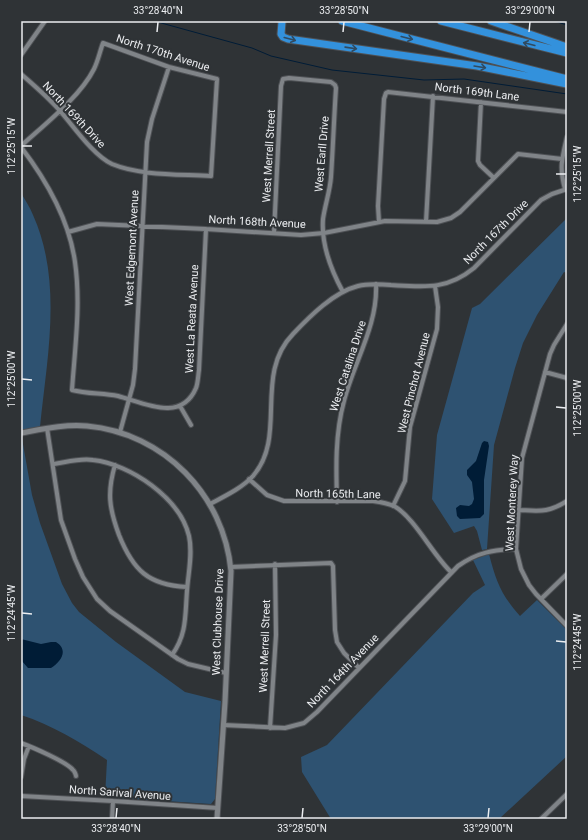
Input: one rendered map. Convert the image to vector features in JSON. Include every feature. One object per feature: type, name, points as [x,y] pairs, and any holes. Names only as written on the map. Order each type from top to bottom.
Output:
[{"type":"highway","points":[[342,21],[567,79]]},
{"type":"highway","points":[[440,21],[567,53]]},
{"type":"highway","points":[[491,21],[567,47]]},
{"type":"highway","points":[[282,22],[281,34],[283,37],[288,39],[477,66],[567,84]]},
{"type":"street","points":[[21,55],[45,21]]},
{"type":"street","name":"North 170th Avenue","points":[[60,110],[75,94],[94,69],[104,43],[169,67],[217,80],[212,176]]},
{"type":"street","name":"West Edgemont Avenue","points":[[120,432],[134,385],[145,172],[148,142],[152,118],[169,67]]},
{"type":"street","name":"North 169th Drive","points":[[21,74],[60,110],[97,154],[110,163],[130,170],[145,172],[212,176]]},
{"type":"street","name":"West Merrell Street","points":[[274,234],[281,86],[283,80],[289,78],[331,82],[335,85]]},
{"type":"street","name":"West Earll Drive","points":[[335,85],[331,177],[323,218],[329,263],[343,292]]},
{"type":"street","name":"North 169th Lane","points":[[379,222],[378,206],[384,99],[386,93],[391,91],[567,112]]},
{"type":"street","points":[[426,222],[433,96]]},
{"type":"street","points":[[481,102],[478,161],[480,165],[494,178]]},
{"type":"street","points":[[60,110],[21,147],[47,184],[68,232],[75,261],[77,317],[72,390],[118,396],[158,407],[167,408],[180,406],[191,425]]},
{"type":"street","points":[[566,189],[561,174],[562,159],[567,137]]},
{"type":"street","name":"North 168th Avenue","points":[[68,232],[97,224],[301,235],[324,233],[396,220],[426,222],[442,221],[456,216],[464,209],[518,154],[562,159]]},
{"type":"street","name":"North 167th Drive","points":[[343,292],[358,286],[376,284],[435,286],[450,283],[464,276],[481,262],[541,200],[566,189]]},
{"type":"street","name":"West La Reata Avenue","points":[[180,406],[190,399],[196,387],[199,370],[206,229]]},
{"type":"street","name":"West Catalina Drive","points":[[337,502],[336,452],[340,419],[347,390],[374,314],[376,284]]},
{"type":"street","name":"West Pinchot Avenue","points":[[393,506],[405,481],[410,426],[437,329],[438,307],[435,286]]},
{"type":"street","points":[[210,504],[241,486],[260,467],[268,445],[272,379],[278,355],[294,333],[326,304],[343,292]]},
{"type":"street","name":"West Monterey Way","points":[[567,324],[554,345],[545,372],[522,458],[516,549],[523,575],[529,585],[567,626]]},
{"type":"street","points":[[545,372],[567,378]]},
{"type":"street","name":"West Clubhouse Drive","points":[[21,433],[64,426],[86,426],[120,432],[150,445],[176,463],[199,487],[210,504],[225,537],[230,567],[231,586],[217,819]]},
{"type":"street","points":[[48,428],[61,520],[77,564],[87,585],[97,599],[110,611],[172,655],[188,664],[226,673]]},
{"type":"street","points":[[54,464],[85,460],[115,465],[138,476],[155,488],[171,504],[182,521],[187,530],[190,541],[184,632],[180,643],[172,655]]},
{"type":"street","points":[[115,465],[110,484],[110,508],[128,556],[144,574],[157,582],[170,586],[187,587]]},
{"type":"street","name":"North 165th Lane","points":[[249,479],[267,495],[284,501],[373,501],[393,506],[406,516],[440,561],[451,572]]},
{"type":"street","points":[[519,510],[551,510],[567,501]]},
{"type":"street","points":[[451,572],[465,561],[480,553],[496,550],[516,549]]},
{"type":"street","points":[[230,567],[330,563],[333,566],[335,630],[337,642],[344,653],[359,668]]},
{"type":"street","name":"West Merrell Street","points":[[270,728],[276,630],[275,564]]},
{"type":"street","name":"North 164th Avenue","points":[[223,725],[285,728],[304,723],[310,719],[451,572]]},
{"type":"street","points":[[541,599],[567,574]]},
{"type":"street","points":[[21,743],[68,766],[74,770],[76,776]]},
{"type":"street","points":[[21,777],[24,759],[29,746]]},
{"type":"street","points":[[541,819],[567,794]]},
{"type":"street","name":"North Sarival Avenue","points":[[21,796],[218,808]]},
{"type":"street","points":[[112,819],[113,801]]},
{"type":"shaded area","points":[[21,193],[32,212],[42,240],[48,267],[50,320],[49,347],[40,427],[21,430]]},
{"type":"shaded area","points":[[567,218],[567,273],[564,272],[537,315],[523,343],[494,445],[487,549],[482,550],[477,531],[474,526],[454,533],[432,499],[437,435],[472,308],[480,304]]},
{"type":"shaded area","points":[[21,433],[32,495],[40,523],[62,584],[72,603],[79,612],[116,642],[185,692],[221,701],[215,799],[211,804],[105,797],[107,760],[66,734],[21,715]]},
{"type":"shaded area","points":[[484,441],[488,442],[489,446],[484,480],[484,514],[480,518],[460,519],[457,516],[456,508],[460,505],[469,506],[472,504],[474,499],[472,482],[467,475],[467,470],[476,461]]},
{"type":"shaded area","points":[[489,554],[500,587],[508,601],[520,616],[537,600],[567,630],[567,756],[499,819],[331,819],[302,772],[301,757],[327,745],[473,593],[485,585],[473,560]]},
{"type":"shaded area","points":[[21,639],[41,644],[56,642],[62,649],[62,656],[58,663],[51,668],[28,668],[21,660]]},
{"type":"waterway","points":[[154,21],[252,48],[271,56],[332,70],[424,80],[464,79],[567,94]]},
{"type":"waterway","points":[[554,21],[567,25]]}]
